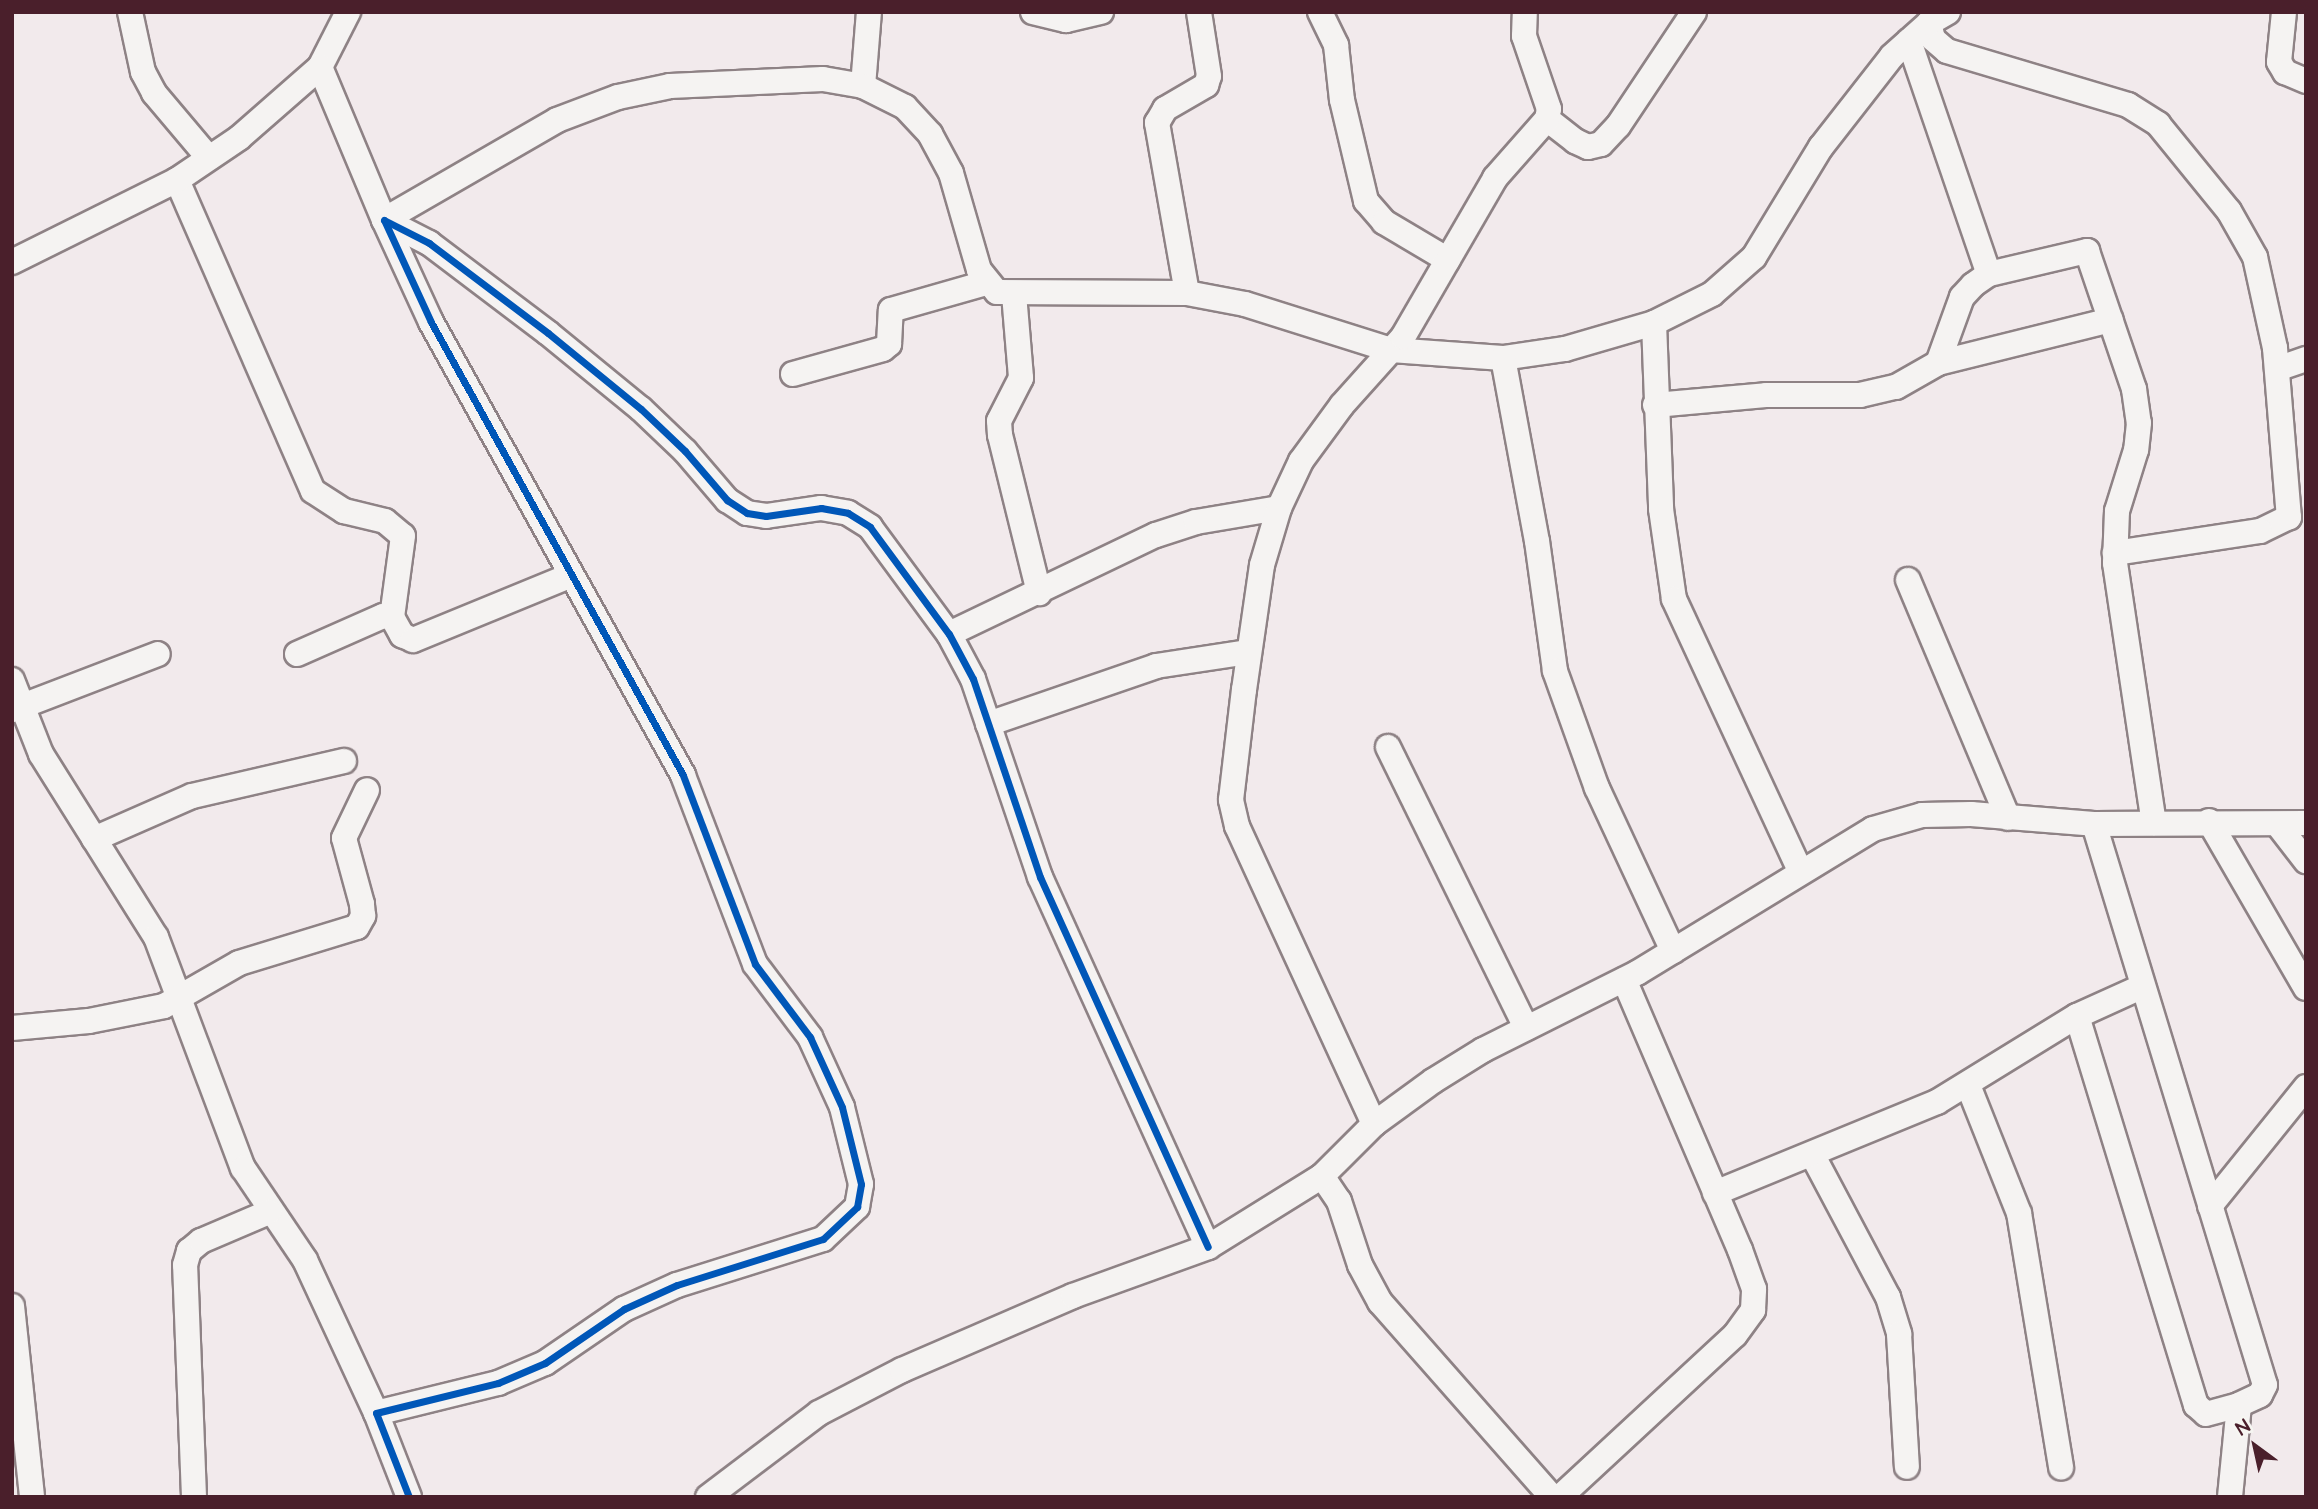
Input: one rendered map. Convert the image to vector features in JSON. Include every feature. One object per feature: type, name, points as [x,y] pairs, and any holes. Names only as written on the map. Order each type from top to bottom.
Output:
[{"type":"street","points":[[130,12],[143,72],[153,93],[209,158]]},
{"type":"street","points":[[12,262],[177,180],[209,158],[289,97],[320,67],[348,12]]},
{"type":"street","points":[[863,86],[869,12]]},
{"type":"street","points":[[1033,12],[1066,20],[1101,12]]},
{"type":"street","points":[[1188,293],[1157,123],[1165,109],[1206,85],[1209,76],[1199,12]]},
{"type":"street","points":[[1320,12],[1336,45],[1342,100],[1366,201],[1384,222],[1448,260]]},
{"type":"street","points":[[1374,1124],[1237,826],[1231,800],[1250,652],[1262,565],[1279,508],[1301,461],[1422,309],[1495,178],[1548,119],[1549,109],[1524,36],[1525,12]]},
{"type":"street","points":[[1548,119],[1575,141],[1588,147],[1601,144],[1618,127],[1694,12]]},
{"type":"street","points":[[2284,12],[2279,62],[2285,72],[2306,80]]},
{"type":"street","points":[[384,220],[557,120],[618,97],[670,86],[766,78],[823,79],[863,86],[905,107],[930,134],[951,173],[986,283],[997,292],[1188,293],[1245,304],[1391,350],[1503,358],[1565,349],[1654,323],[1712,294],[1754,257],[1821,147],[1909,41],[1939,18]]},
{"type":"street","points":[[1939,18],[1933,39],[1947,51],[2128,105],[2158,124],[2230,212],[2255,257],[2267,295],[2277,369],[2289,517],[2260,531],[2115,553]]},
{"type":"street","points":[[1909,41],[1989,274]]},
{"type":"street","points":[[320,67],[425,311],[569,576],[645,701],[683,775],[755,964],[810,1037],[856,1154],[861,1184],[857,1207],[823,1239],[677,1285],[624,1308],[533,1368],[498,1383],[376,1413]]},
{"type":"street","points":[[177,180],[313,491],[344,511],[386,521],[403,536],[392,617],[402,635],[414,640],[569,576]]},
{"type":"street","points":[[384,220],[429,243],[548,333],[641,409],[685,451],[727,499],[747,513],[766,516],[821,508],[848,513],[870,527],[949,634],[973,679],[1040,877],[1208,1247]]},
{"type":"street","points":[[1938,363],[1962,297],[1989,274],[2087,251],[2134,389],[2139,423],[2136,450],[2117,511],[2115,553],[2154,823]]},
{"type":"street","points":[[793,374],[883,349],[889,344],[891,310],[986,283]]},
{"type":"street","points":[[1014,294],[1021,378],[999,421],[1000,435],[1039,593]]},
{"type":"street","points":[[1655,405],[1766,395],[1860,395],[1908,383],[1938,363],[2111,320]]},
{"type":"street","points":[[1654,323],[1655,405],[1665,556],[1674,599],[1800,870]]},
{"type":"street","points":[[1503,358],[1537,541],[1555,671],[1597,788],[1673,951]]},
{"type":"street","points":[[2277,369],[2306,359]]},
{"type":"street","points":[[949,634],[1157,535],[1196,522],[1279,508]]},
{"type":"street","points":[[1908,580],[2008,818]]},
{"type":"street","points":[[297,654],[374,619],[392,617]]},
{"type":"street","points":[[988,724],[1156,666],[1250,652]]},
{"type":"street","points":[[18,708],[158,654]]},
{"type":"street","points":[[12,680],[18,708],[41,754],[156,937],[182,997],[220,1113],[269,1212],[305,1260],[376,1413],[409,1497]]},
{"type":"street","points":[[1388,747],[1526,1028]]},
{"type":"street","points":[[94,839],[192,796],[344,761]]},
{"type":"street","points":[[12,1028],[138,1014],[182,997],[239,963],[357,927],[363,916],[362,904],[344,838],[367,790]]},
{"type":"street","points":[[708,1497],[819,1413],[902,1370],[1073,1296],[1208,1247],[1322,1176],[1374,1124],[1433,1081],[1526,1028],[1625,979],[1800,870],[1874,829],[1922,815],[2094,824],[2209,821],[2278,825],[2306,823]]},
{"type":"street","points":[[2209,821],[2306,988]]},
{"type":"street","points":[[2077,1016],[2196,1405],[2206,1414],[2239,1405],[2260,1395],[2265,1385],[2141,987],[2094,824]]},
{"type":"street","points":[[2278,825],[2306,861]]},
{"type":"street","points":[[1322,1176],[1339,1200],[1360,1265],[1380,1302],[1548,1496],[1735,1335],[1753,1310],[1754,1289],[1625,979]]},
{"type":"street","points":[[1715,1193],[1813,1156],[1968,1085],[2077,1016],[2141,987]]},
{"type":"street","points":[[1968,1085],[2019,1213],[2061,1468]]},
{"type":"street","points":[[2210,1206],[2306,1087]]},
{"type":"street","points":[[1813,1156],[1882,1285],[1899,1334],[1907,1467]]},
{"type":"street","points":[[194,1497],[185,1265],[189,1251],[201,1241],[269,1212]]},
{"type":"street","points":[[12,1306],[32,1497]]},
{"type":"street","points":[[2230,1497],[2239,1405]]},
{"type":"cycle path","points":[[409,1497],[376,1413],[498,1383],[545,1363],[624,1309],[677,1285],[823,1239],[857,1207],[861,1184],[842,1107],[810,1037],[755,964],[683,775],[431,322],[384,220],[429,243],[548,333],[641,409],[685,451],[727,500],[747,513],[766,516],[821,508],[848,513],[870,527],[949,634],[973,679],[1040,877],[1208,1247]]}]
